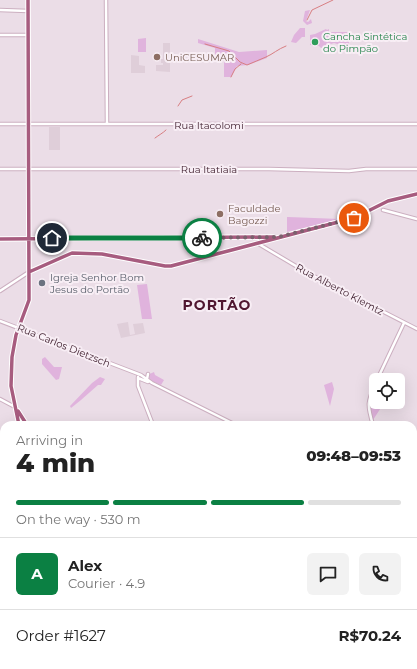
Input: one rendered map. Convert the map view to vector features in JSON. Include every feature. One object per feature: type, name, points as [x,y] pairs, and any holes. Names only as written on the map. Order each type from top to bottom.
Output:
[{"type":"main road","points":[[18,421],[12,394],[11,366],[18,327],[29,300],[28,0]]},
{"type":"main road","points":[[29,272],[72,253],[102,254],[165,266],[349,219],[388,201],[417,194]]},
{"type":"main road","points":[[0,239],[278,237]]},
{"type":"main road","points":[[258,238],[259,242]]},
{"type":"main road","points":[[16,407],[25,421]]},
{"type":"street","points":[[106,0],[107,124]]},
{"type":"street","points":[[0,10],[28,11]]},
{"type":"street","points":[[0,35],[28,35]]},
{"type":"street","name":"Rua Itacolomi","points":[[0,124],[417,124]]},
{"type":"street","name":"Rua Itatiaia","points":[[0,169],[337,171],[366,169],[417,169]]},
{"type":"street","points":[[383,210],[417,219]]},
{"type":"street","points":[[259,242],[263,247]]},
{"type":"street","name":"Rua Alberto Klemtz","points":[[259,242],[263,247],[306,272],[417,329]]},
{"type":"street","points":[[0,292],[29,272]]},
{"type":"street","name":"Rua Carlos Dietzsch","points":[[0,320],[128,371],[228,421]]},
{"type":"street","points":[[380,373],[404,323]]},
{"type":"street","points":[[147,380],[148,374]]},
{"type":"street","points":[[139,377],[138,383],[152,421]]},
{"type":"street","name":"Rua Carlos Dietzsch","points":[[139,377],[152,383]]},
{"type":"street","points":[[0,399],[16,407]]},
{"type":"street","points":[[369,399],[368,406],[372,421]]},
{"type":"shaded area","points":[[310,10],[306,21],[308,22],[311,19],[312,23],[307,25],[303,21],[305,11]]},
{"type":"shaded area","points":[[300,28],[305,28],[305,37],[302,37],[296,43],[291,42],[294,35]]},
{"type":"shaded area","points":[[329,29],[329,32],[348,32],[349,45],[334,43],[331,44],[331,48],[321,48],[319,46],[310,45],[310,35]]},
{"type":"shaded area","points":[[146,38],[146,52],[138,52],[138,39]]},
{"type":"shaded area","points":[[198,39],[239,52],[267,50],[267,58],[248,65],[237,66],[231,77],[224,77],[224,61],[215,60],[215,48],[198,43]]},
{"type":"shaded area","name":"UniCESUMAR","points":[[163,43],[170,43],[170,72],[156,71],[156,65],[163,65],[163,63],[161,63],[161,59],[163,59]]},
{"type":"shaded area","name":"UniCESUMAR","points":[[131,55],[139,56],[139,65],[145,66],[145,73],[131,73]]},
{"type":"shaded area","points":[[49,127],[60,127],[60,150],[49,150]]},
{"type":"shaded area","points":[[288,217],[340,219],[287,232]]},
{"type":"shaded area","points":[[147,284],[152,319],[142,319],[137,285]]},
{"type":"shaded area","points":[[128,322],[130,335],[135,334],[133,324],[143,323],[145,333],[121,338],[117,324]]},
{"type":"shaded area","points":[[45,357],[54,367],[62,367],[59,379],[56,380],[42,364],[42,359]]},
{"type":"shaded area","points":[[154,372],[155,375],[164,380],[161,385],[143,377]]},
{"type":"shaded area","points":[[100,377],[105,379],[101,385],[98,385],[71,408],[70,406],[92,383]]},
{"type":"shaded area","points":[[332,382],[334,389],[330,406],[324,385]]},
{"type":"shaded area","points":[[371,409],[380,409],[373,420]]},
{"type":"waterway","points":[[307,20],[312,10],[333,0]]},
{"type":"waterway","points":[[205,44],[229,51],[240,62],[247,65],[269,56],[286,46]]},
{"type":"waterway","points":[[231,77],[235,69],[241,64]]},
{"type":"waterway","points":[[178,106],[182,100],[192,96]]},
{"type":"waterway","points":[[155,138],[166,130]]},
{"type":"way so far","points":[[202,238],[278,237],[354,218]]},
{"type":"place","name":"Cancha Sintética do Pimpão","points":[[315,42]]},
{"type":"place","name":"UniCESUMAR","points":[[157,57]]},
{"type":"place","name":"Faculdade Bagozzi","points":[[220,214]]},
{"type":"place","name":"Igreja Senhor Bom Jesus do Portão","points":[[42,283]]},
{"type":"district","name":"PORTÃO","points":[[217,305]]},
{"type":"route","points":[[52,238],[202,238]]}]
